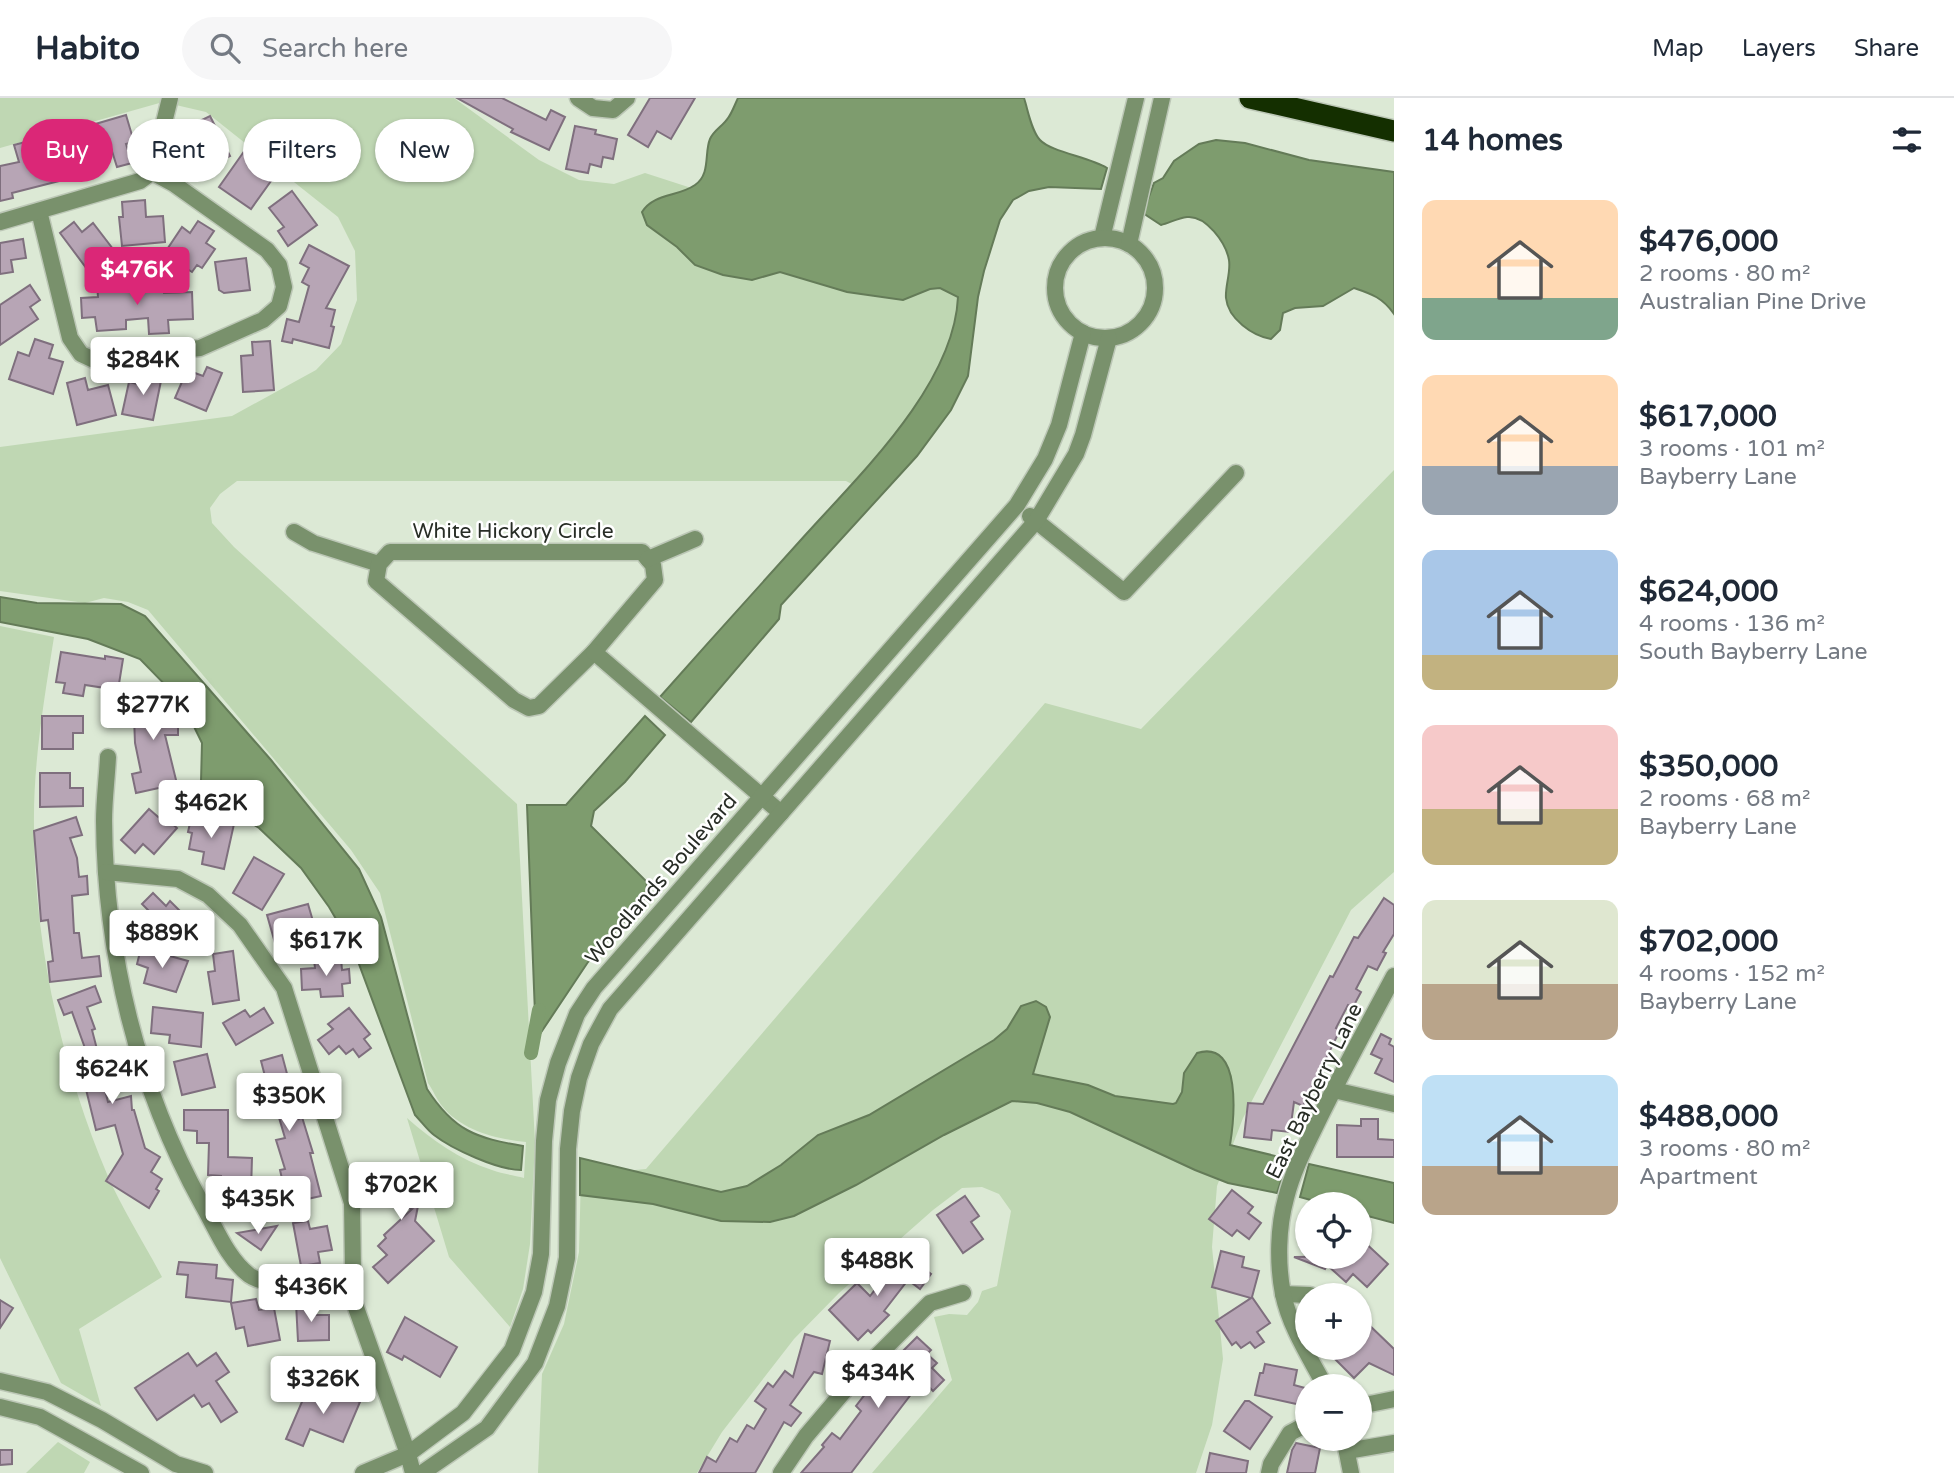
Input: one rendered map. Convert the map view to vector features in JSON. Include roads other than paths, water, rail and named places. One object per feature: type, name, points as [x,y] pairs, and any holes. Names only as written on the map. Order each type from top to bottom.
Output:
[{"type":"highway","points":[[1250,98],[1394,131]]},
{"type":"street","points":[[165,119],[170,98]]},
{"type":"street","points":[[578,98],[593,108],[613,110],[628,98]]},
{"type":"street","points":[[1102,238],[1136,98]]},
{"type":"street","points":[[1129,244],[1162,98]]},
{"type":"street","points":[[0,222],[137,182]]},
{"type":"street","points":[[39,211],[70,338],[81,354],[94,360],[200,348],[263,320],[279,306],[284,287],[279,265],[267,250],[170,182]]},
{"type":"street","points":[[1102,238],[1129,244],[1142,253],[1151,267],[1155,282],[1149,313],[1138,326],[1125,334],[1109,338],[1083,333],[1069,324],[1060,310],[1055,294],[1056,278],[1062,262],[1072,250],[1086,241],[1102,238]]},
{"type":"street","name":"Woodlands Boulevard","points":[[363,1473],[408,1454],[463,1413],[512,1350],[534,1292],[541,1254],[544,1141],[548,1100],[558,1063],[577,1014],[594,988],[1017,505],[1045,459],[1059,425],[1083,333]]},
{"type":"street","points":[[422,1473],[487,1428],[535,1363],[557,1306],[567,1258],[568,1149],[572,1111],[579,1078],[591,1044],[610,1009],[1036,521],[1076,454],[1109,338]]},
{"type":"street","points":[[1017,505],[1124,592],[1236,473]]},
{"type":"street","points":[[294,532],[313,543],[379,564],[376,582],[514,700],[529,708],[539,706],[594,652],[655,580],[653,565],[648,559],[695,539]]},
{"type":"street","name":"White Hickory Circle","points":[[379,564],[390,552],[642,552],[648,559]]},
{"type":"street","points":[[594,652],[781,813]]},
{"type":"street","points":[[108,757],[104,819],[112,936],[133,1040],[180,1164],[232,1257],[250,1277],[274,1284],[349,1288]]},
{"type":"street","points":[[106,872],[178,879],[208,895],[240,925],[284,988],[352,1203],[353,1273],[349,1288],[413,1473]]},
{"type":"street","name":"East Bayberry Lane","points":[[1318,1374],[1296,1333],[1283,1294],[1279,1254],[1286,1198],[1298,1163],[1394,976]]},
{"type":"street","points":[[1334,1090],[1394,1104]]},
{"type":"street","points":[[781,1473],[806,1436],[874,1358],[930,1303],[963,1293]]},
{"type":"street","points":[[1283,1294],[1295,1294]]},
{"type":"street","points":[[0,1381],[47,1392],[102,1420],[176,1464],[205,1473]]},
{"type":"street","points":[[1372,1404],[1394,1399]]},
{"type":"street","points":[[0,1407],[40,1417],[141,1473]]},
{"type":"street","points":[[1269,1473],[1271,1464],[1290,1433],[1295,1430]]},
{"type":"street","points":[[1372,1444],[1394,1443]]},
{"type":"street","points":[[1347,1451],[1351,1473]]},
{"type":"waterway","points":[[531,1053],[539,1010]]}]
